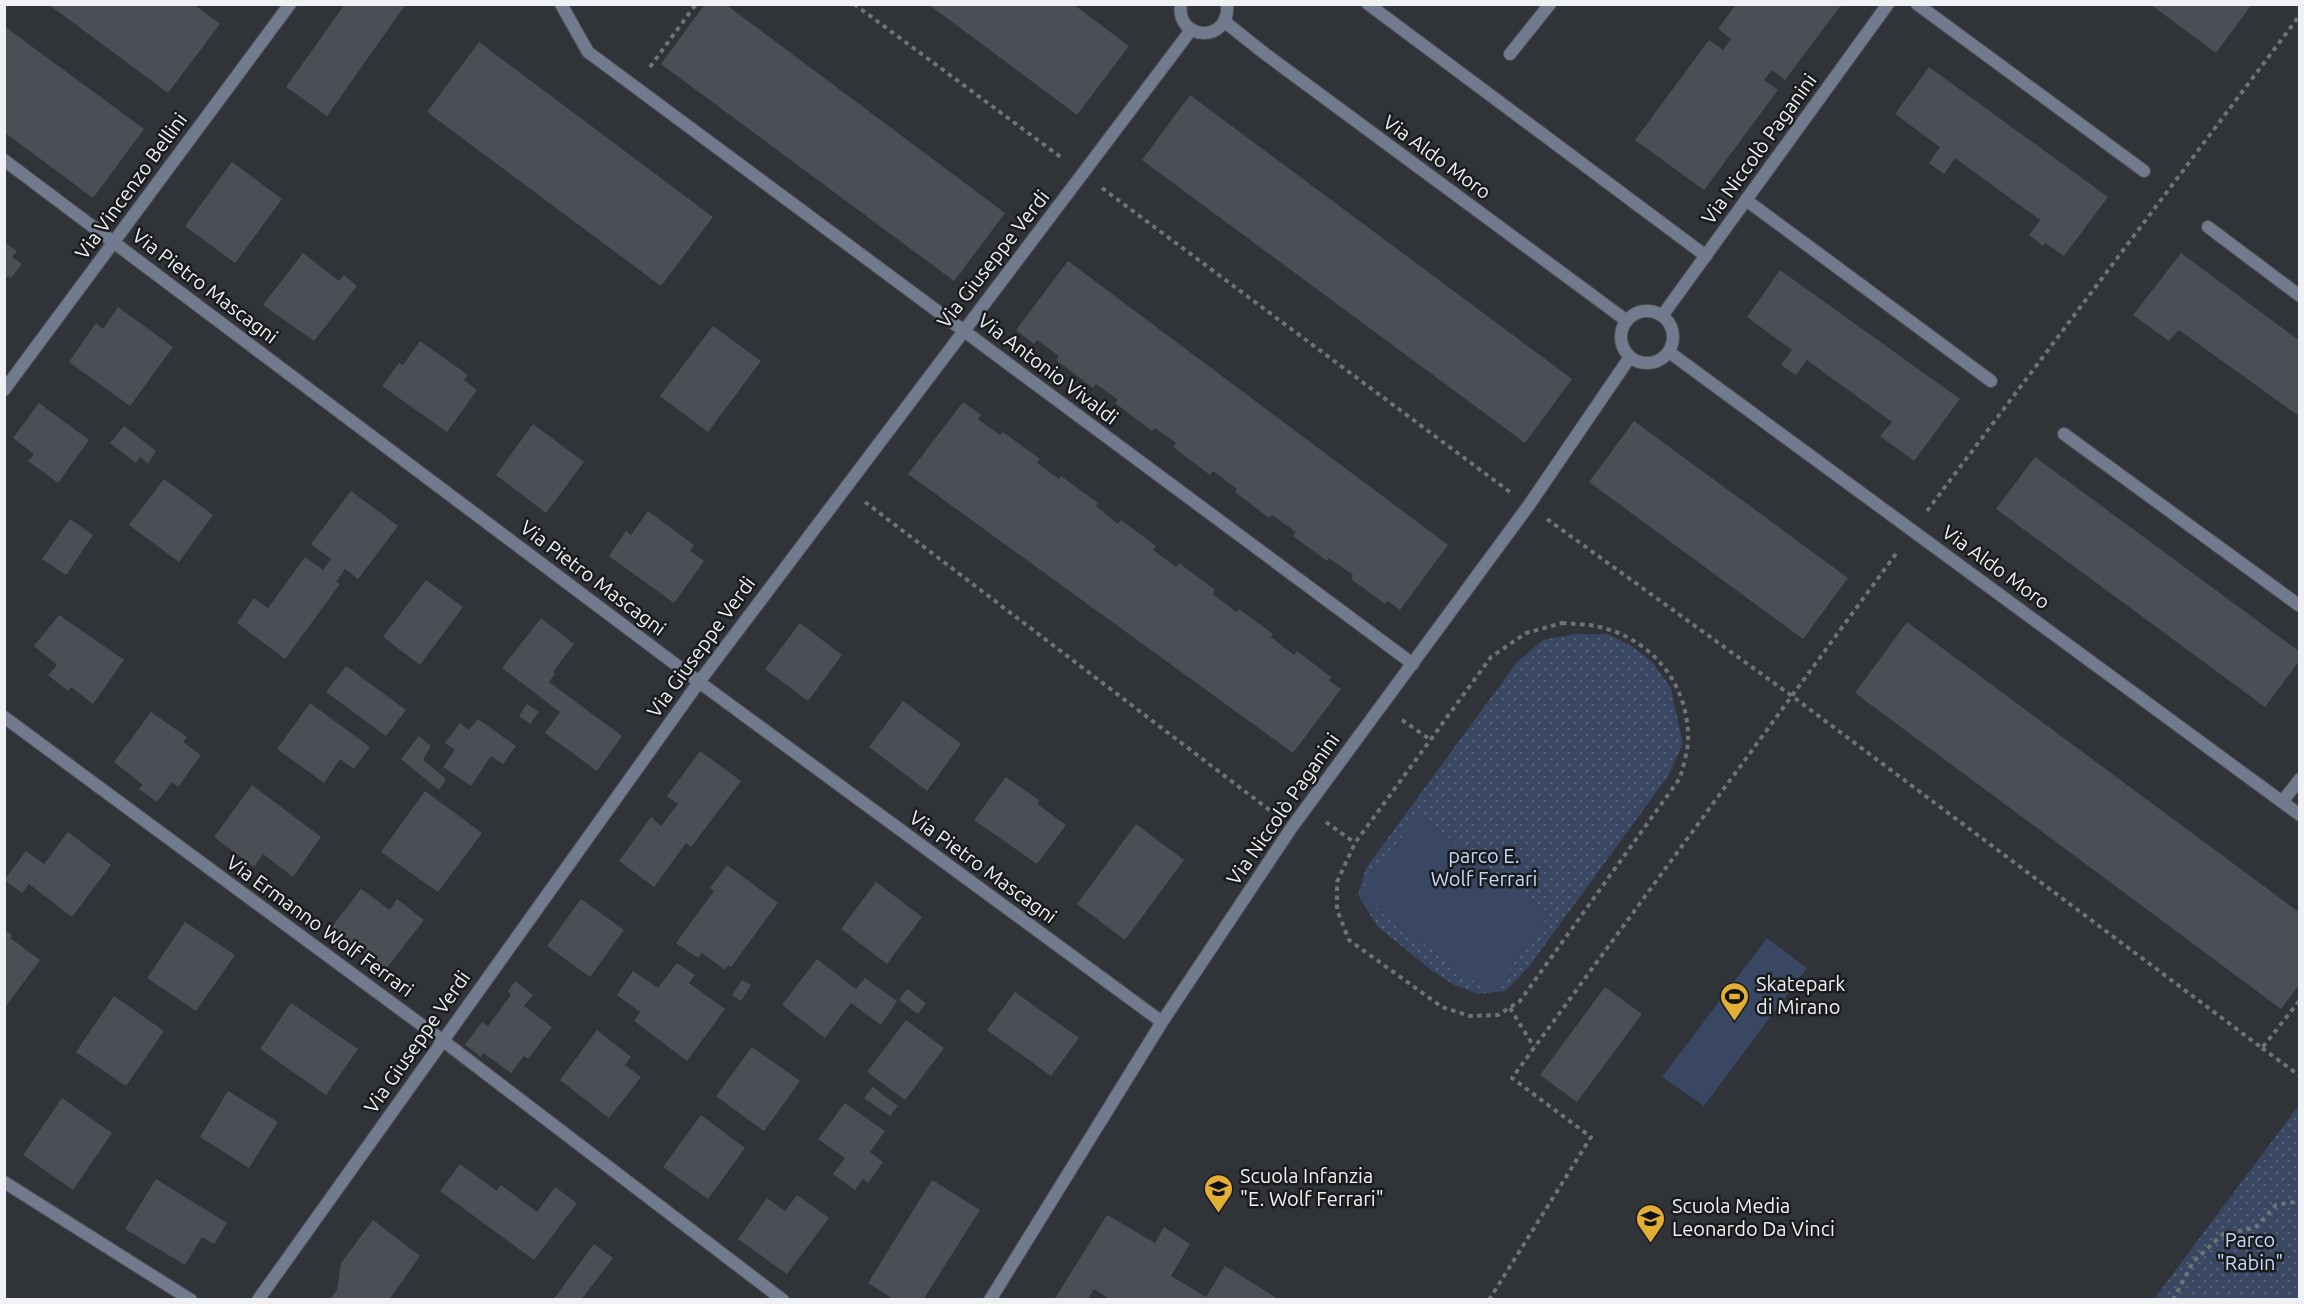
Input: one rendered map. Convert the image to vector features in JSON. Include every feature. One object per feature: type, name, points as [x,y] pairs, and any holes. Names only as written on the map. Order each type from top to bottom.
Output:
[{"type":"street","name":"Via Vincenzo Bellini","points":[[4,390],[290,4]]},
{"type":"street","name":"Via Antonio Vivaldi","points":[[561,4],[588,52],[1413,664]]},
{"type":"street","points":[[1181,4],[1181,17],[1191,30],[1206,34],[1221,28],[1228,14],[1227,4]]},
{"type":"street","points":[[1368,4],[1706,256]]},
{"type":"street","points":[[1510,54],[1550,4]]},
{"type":"street","name":"Via Niccolò Paganini","points":[[1662,316],[1888,4]]},
{"type":"street","points":[[1917,4],[2144,171]]},
{"type":"street","name":"Via Aldo Moro","points":[[1225,22],[1627,321]]},
{"type":"street","name":"Via Giuseppe Verdi","points":[[258,1299],[699,682],[1191,30]]},
{"type":"street","name":"Via Pietro Mascagni","points":[[4,160],[699,682],[1162,1022]]},
{"type":"street","points":[[1746,200],[1991,381]]},
{"type":"street","points":[[2208,227],[2300,296]]},
{"type":"street","points":[[1642,312],[1662,316],[1671,326],[1673,335],[1669,352],[1664,358],[1648,363],[1630,357],[1622,345],[1621,336],[1627,321],[1642,312]]},
{"type":"street","name":"Via Aldo Moro","points":[[1669,352],[2300,815]]},
{"type":"street","name":"Via Niccolò Paganini","points":[[990,1299],[1162,1022],[1292,827],[1528,506],[1630,357]]},
{"type":"street","points":[[2064,434],[2300,606]]},
{"type":"street","name":"Via Ermanno Wolf Ferrari","points":[[4,717],[442,1040],[783,1299]]},
{"type":"street","points":[[2282,802],[2300,778]]},
{"type":"street","points":[[4,1182],[191,1299]]},
{"type":"path","points":[[635,86],[696,4]]},
{"type":"path","points":[[854,4],[1528,506],[1792,696],[2300,1076]]},
{"type":"path","points":[[1489,1299],[1591,1137],[1512,1078],[1913,530],[2300,15]]},
{"type":"path","points":[[844,487],[1292,827]]},
{"type":"path","points":[[1562,623],[1594,626],[1627,636],[1655,654],[1673,679],[1686,707],[1688,743],[1680,778],[1520,1001],[1498,1015],[1470,1016],[1442,1007],[1349,940],[1337,910],[1337,882],[1355,843],[1491,657],[1526,633],[1562,623]]},
{"type":"path","points":[[1381,706],[1431,740]]},
{"type":"path","points":[[1306,808],[1355,843]]},
{"type":"path","points":[[2262,1048],[2300,1000]]},
{"type":"path","points":[[1510,1008],[1534,1047]]},
{"type":"path","points":[[2173,1299],[2193,1262],[2223,1234],[2255,1228],[2276,1205],[2300,1201]]},
{"type":"green space","name":"parco E. Wolf Ferrari","points":[[1575,634],[1608,634],[1633,647],[1653,663],[1671,688],[1683,744],[1668,776],[1528,968],[1505,991],[1478,994],[1454,985],[1431,970],[1377,926],[1358,895],[1366,868],[1517,662],[1543,640]]},
{"type":"green space","points":[[1418,815],[1550,914],[1491,994],[1358,895]]},
{"type":"green space","name":"Skatepark di Mirano","points":[[1767,938],[1807,968],[1704,1106],[1662,1077]]},
{"type":"green space","name":"Parco \"Rabin\"","points":[[2299,1105],[2299,1299],[2154,1299]]},
{"type":"building","points":[[48,4],[193,4],[220,24],[168,93]]},
{"type":"building","points":[[345,4],[406,4],[327,116],[286,87]]},
{"type":"building","points":[[705,4],[725,4],[1005,213],[954,281],[661,64]]},
{"type":"building","points":[[928,4],[1073,4],[1129,46],[1077,115]]},
{"type":"building","points":[[1736,4],[1842,4],[1785,80],[1772,70],[1764,80],[1778,90],[1704,190],[1635,140],[1709,40],[1723,50],[1731,39],[1718,29]]},
{"type":"building","points":[[2150,4],[2252,4],[2216,53]]},
{"type":"building","points":[[4,26],[144,129],[93,198],[4,132]]},
{"type":"building","points":[[479,42],[713,217],[661,286],[427,112]]},
{"type":"building","points":[[1929,67],[2108,197],[2064,256],[2045,243],[2043,246],[2029,235],[2040,220],[1955,158],[1944,174],[1929,163],[1940,147],[1895,114]]},
{"type":"building","points":[[1190,95],[1572,379],[1525,443],[1142,160]]},
{"type":"building","points":[[232,162],[282,199],[235,263],[185,226]]},
{"type":"building","points":[[4,242],[17,251],[12,257],[22,264],[11,278],[8,276],[4,281]]},
{"type":"building","points":[[303,253],[339,281],[344,275],[357,286],[314,341],[263,305]]},
{"type":"building","points":[[2181,253],[2300,341],[2300,417],[2179,330],[2169,341],[2133,315]]},
{"type":"building","points":[[1068,261],[1448,545],[1400,610],[1388,601],[1385,604],[1351,579],[1353,575],[1329,558],[1327,561],[1293,536],[1296,532],[1272,515],[1269,518],[1235,492],[1237,489],[1213,471],[1210,475],[1173,447],[1176,443],[1155,428],[1152,431],[1115,403],[1118,400],[1096,384],[1093,388],[1056,360],[1059,356],[1037,340],[1034,344],[1016,330]]},
{"type":"building","points":[[1780,270],[1960,399],[1914,461],[1880,436],[1892,422],[1807,360],[1796,375],[1781,365],[1792,350],[1747,317]]},
{"type":"building","points":[[118,307],[173,347],[130,406],[69,362],[96,323],[103,329]]},
{"type":"building","points":[[713,326],[761,361],[708,432],[660,396]]},
{"type":"building","points":[[420,341],[468,375],[464,380],[477,390],[447,432],[382,386],[399,363],[403,365]]},
{"type":"building","points":[[963,402],[981,415],[978,419],[1000,435],[1003,432],[1040,459],[1037,463],[1059,479],[1061,476],[1098,503],[1096,506],[1118,524],[1121,520],[1156,546],[1153,550],[1176,567],[1179,563],[1215,590],[1213,594],[1236,612],[1239,609],[1273,634],[1271,637],[1294,655],[1297,651],[1331,677],[1329,681],[1341,689],[1293,753],[908,474]]},
{"type":"building","points":[[39,403],[89,440],[58,483],[28,461],[34,454],[13,438]]},
{"type":"building","points":[[1634,421],[1848,578],[1803,639],[1589,482]]},
{"type":"building","points":[[533,424],[584,462],[546,513],[496,475]]},
{"type":"building","points":[[124,426],[156,451],[148,464],[140,457],[136,463],[110,443]]},
{"type":"building","points":[[2035,457],[2300,652],[2300,660],[2265,707],[1996,509]]},
{"type":"building","points":[[164,479],[213,515],[179,562],[129,525]]},
{"type":"building","points":[[351,491],[398,526],[358,579],[345,569],[336,582],[340,584],[285,659],[237,623],[254,598],[268,608],[305,557],[323,570],[331,559],[311,544]]},
{"type":"building","points":[[648,511],[694,545],[690,551],[704,561],[674,603],[609,556],[626,531],[631,535]]},
{"type":"building","points":[[70,519],[93,535],[66,575],[42,559]]},
{"type":"building","points":[[426,580],[463,607],[420,665],[383,637]]},
{"type":"building","points":[[59,615],[124,660],[93,704],[71,687],[68,691],[48,675],[57,665],[34,646]]},
{"type":"building","points":[[541,618],[574,644],[553,672],[555,674],[549,682],[622,736],[597,771],[545,733],[560,712],[502,668]]},
{"type":"building","points":[[1907,622],[2300,913],[2300,984],[2281,1009],[1855,693]]},
{"type":"building","points":[[800,623],[842,655],[808,701],[765,669]]},
{"type":"building","points":[[346,666],[406,710],[386,736],[326,692]]},
{"type":"building","points":[[903,701],[961,744],[927,791],[869,747]]},
{"type":"building","points":[[310,703],[370,747],[354,769],[340,759],[324,783],[277,749]]},
{"type":"building","points":[[527,704],[539,712],[530,724],[519,716]]},
{"type":"building","points":[[151,712],[187,737],[183,742],[201,755],[178,787],[172,782],[157,802],[139,789],[143,785],[114,762]]},
{"type":"building","points":[[478,719],[516,746],[503,764],[491,756],[471,786],[443,767],[455,750],[445,743],[460,723],[469,730]]},
{"type":"building","points":[[419,736],[431,746],[423,760],[446,779],[439,790],[401,759]]},
{"type":"building","points":[[700,751],[741,781],[691,847],[686,843],[654,887],[619,861],[651,817],[661,826],[678,804],[667,796]]},
{"type":"building","points":[[1006,777],[1040,801],[1037,804],[1066,825],[1037,864],[974,820]]},
{"type":"building","points":[[252,785],[321,837],[293,877],[263,854],[254,867],[214,837]]},
{"type":"building","points":[[425,791],[482,833],[438,892],[381,852]]},
{"type":"building","points":[[1136,824],[1184,860],[1125,940],[1077,904]]},
{"type":"building","points":[[68,832],[111,865],[72,917],[29,884],[22,893],[4,880],[26,851],[44,864]]},
{"type":"building","points":[[727,865],[778,903],[731,967],[728,965],[725,970],[702,953],[698,958],[676,943],[714,891],[710,888]]},
{"type":"building","points":[[876,882],[922,917],[887,964],[841,929]]},
{"type":"building","points":[[361,889],[390,910],[397,899],[424,920],[386,969],[331,928]]},
{"type":"building","points":[[581,899],[624,930],[590,977],[547,946]]},
{"type":"building","points":[[185,922],[235,955],[196,1011],[147,978]]},
{"type":"building","points":[[4,929],[12,935],[10,938],[40,960],[4,1009]]},
{"type":"building","points":[[817,959],[856,989],[865,978],[897,1001],[881,1025],[851,1003],[825,1038],[782,1005]]},
{"type":"building","points":[[677,963],[695,975],[689,983],[725,1009],[687,1061],[634,1021],[640,1012],[617,995],[633,971],[658,988]]},
{"type":"building","points":[[742,980],[751,985],[741,1001],[732,995]]},
{"type":"building","points":[[515,981],[533,995],[524,1006],[552,1027],[528,1059],[524,1056],[511,1073],[483,1053],[481,1057],[465,1045],[482,1022],[488,1026],[511,995],[508,991]]},
{"type":"building","points":[[1605,987],[1642,1014],[1577,1102],[1540,1075]]},
{"type":"building","points":[[907,989],[926,1003],[918,1014],[899,1000]]},
{"type":"building","points":[[1015,992],[1079,1038],[1051,1076],[987,1030]]},
{"type":"building","points":[[114,996],[164,1031],[126,1086],[76,1052]]},
{"type":"building","points":[[291,1003],[358,1049],[326,1095],[260,1049]]},
{"type":"building","points":[[906,1020],[944,1048],[905,1100],[867,1072]]},
{"type":"building","points":[[597,1030],[631,1057],[625,1065],[641,1077],[609,1118],[560,1080]]},
{"type":"building","points":[[752,1047],[800,1081],[764,1131],[716,1096]]},
{"type":"building","points":[[873,1087],[898,1106],[890,1116],[864,1098]]},
{"type":"building","points":[[228,1091],[278,1122],[249,1168],[200,1137]]},
{"type":"building","points":[[62,1098],[112,1133],[73,1190],[23,1155]]},
{"type":"building","points":[[845,1103],[885,1131],[870,1152],[883,1162],[868,1183],[863,1179],[855,1190],[833,1174],[845,1158],[818,1139]]},
{"type":"building","points":[[701,1115],[745,1148],[708,1199],[663,1167]]},
{"type":"building","points":[[460,1164],[497,1191],[501,1185],[537,1212],[555,1187],[577,1203],[534,1260],[440,1191]]},
{"type":"building","points":[[156,1179],[227,1223],[214,1244],[202,1237],[185,1265],[125,1229]]},
{"type":"building","points":[[932,1180],[980,1210],[923,1300],[895,1300],[868,1283]]},
{"type":"building","points":[[797,1195],[829,1218],[787,1274],[738,1239],[767,1198],[785,1211]]},
{"type":"building","points":[[1107,1215],[1155,1243],[1164,1227],[1190,1244],[1171,1276],[1206,1297],[1225,1266],[1280,1300],[1111,1300],[1094,1289],[1087,1300],[1054,1300]]},
{"type":"building","points":[[373,1220],[420,1256],[389,1300],[329,1300],[337,1290],[341,1263]]},
{"type":"building","points":[[594,1244],[613,1258],[581,1300],[553,1300]]},
{"type":"place","name":"Skatepark di Mirano","points":[[1735,1022]]},
{"type":"place","name":"Scuola Infanzia \"E. Wolf Ferrari\"","points":[[1219,1214]]},
{"type":"place","name":"Scuola Media Leonardo Da Vinci","points":[[1651,1244]]}]
